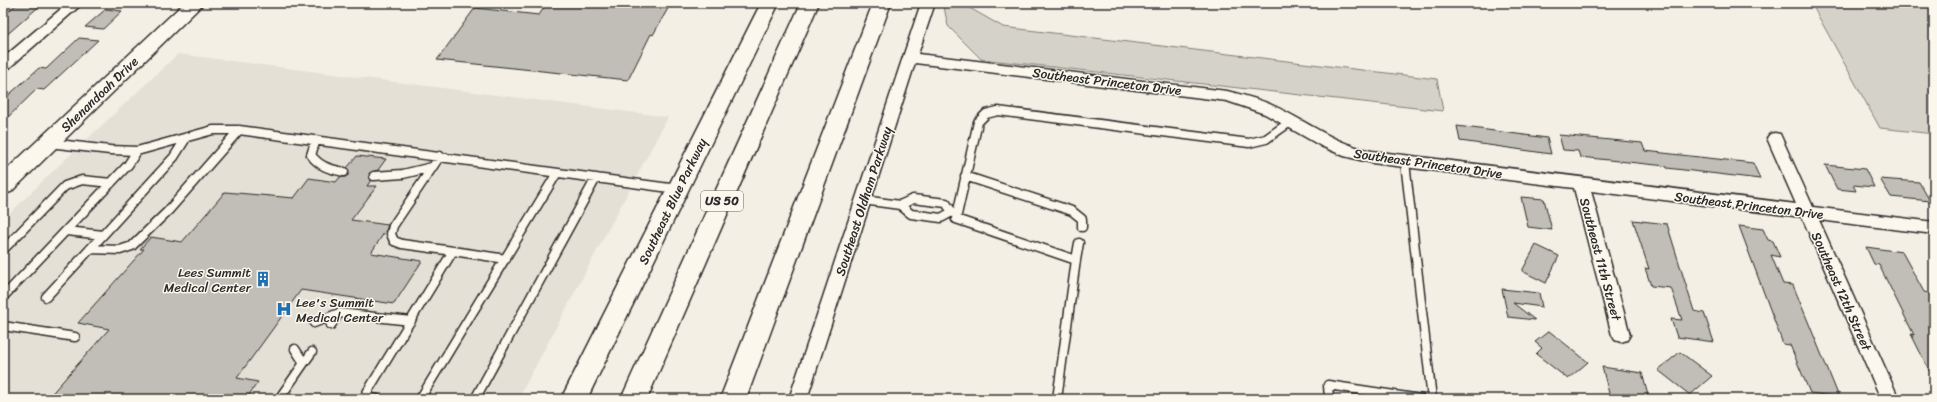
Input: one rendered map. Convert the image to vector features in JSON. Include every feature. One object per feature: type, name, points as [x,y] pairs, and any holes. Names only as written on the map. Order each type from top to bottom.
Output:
[{"type":"main road","name":"Shenandoah Drive","points":[[3,186],[195,3]]},
{"type":"main road","name":"Southeast Blue Parkway","points":[[574,399],[770,3]]},
{"type":"main road","name":"US 50","points":[[634,399],[810,3]]},
{"type":"main road","points":[[733,399],[882,3]]},
{"type":"street","points":[[3,66],[76,3]]},
{"type":"street","name":"Southeast Oldham Parkway","points":[[798,399],[928,3]]},
{"type":"street","name":"Southeast Princeton Drive","points":[[910,58],[1227,96],[1250,102],[1270,110],[1326,142],[1349,152],[1405,162],[1934,228]]},
{"type":"street","name":"Southeast 12th Street","points":[[1775,138],[1890,399]]},
{"type":"street","name":"Southeast 11th Street","points":[[1581,184],[1621,335]]},
{"type":"lane","points":[[863,200],[900,205],[911,214],[941,218],[954,212],[965,176],[978,122],[986,114],[998,111],[1250,143],[1266,139],[1290,122]]},
{"type":"lane","points":[[48,143],[110,150],[137,151],[213,130],[239,130],[677,189]]},
{"type":"lane","points":[[90,249],[120,250],[132,246],[168,211],[239,130]]},
{"type":"lane","points":[[46,297],[174,157],[186,138]]},
{"type":"lane","points":[[316,140],[311,155],[317,164],[326,169],[344,172]]},
{"type":"lane","points":[[3,297],[128,165],[137,151]]},
{"type":"lane","points":[[440,156],[393,226],[391,234],[394,241],[402,244],[506,259]]},
{"type":"lane","points":[[1405,162],[1432,399]]},
{"type":"lane","points":[[374,176],[390,177],[403,175],[432,167]]},
{"type":"lane","points":[[420,399],[557,173]]},
{"type":"lane","points":[[965,176],[1072,211],[1082,219],[1082,227]]},
{"type":"lane","points":[[475,399],[596,178]]},
{"type":"lane","points":[[3,250],[65,186],[77,180],[89,179],[111,183]]},
{"type":"lane","points":[[900,205],[913,199],[946,203],[954,212],[956,219],[1076,260]]},
{"type":"lane","points":[[67,231],[103,235]]},
{"type":"lane","points":[[1057,399],[1079,243]]},
{"type":"lane","points":[[377,399],[364,398],[454,251]]},
{"type":"lane","points":[[314,322],[340,312],[411,321]]},
{"type":"lane","points":[[331,325],[340,312]]},
{"type":"lane","points":[[3,326],[75,337]]},
{"type":"lane","points":[[295,349],[304,363]]},
{"type":"lane","points":[[279,399],[312,352]]},
{"type":"lane","points":[[1329,399],[1328,385],[1421,399]]},
{"type":"shaded area","points":[[943,3],[961,3],[1003,27],[1437,79],[1443,111],[981,59],[948,26]]},
{"type":"shaded area","points":[[1811,3],[1934,3],[1934,134],[1880,128]]},
{"type":"shaded area","name":"Lee's Summit Medical Center","points":[[178,54],[668,117],[518,399],[3,399],[3,220]]},
{"type":"building","points":[[18,3],[43,3],[3,38],[3,16]]},
{"type":"building","points":[[547,3],[671,3],[653,35],[651,34],[628,80],[437,60],[475,8],[539,15]]},
{"type":"building","points":[[106,9],[122,11],[103,29],[85,27]]},
{"type":"building","points":[[79,38],[98,40],[44,90],[37,89],[3,122],[3,100],[39,68],[46,69]]},
{"type":"building","points":[[1457,126],[1547,138],[1551,154],[1460,141]]},
{"type":"building","points":[[1559,135],[1642,143],[1645,151],[1753,163],[1760,179],[1667,168],[1666,166],[1580,157],[1578,151],[1563,150]]},
{"type":"building","name":"Lees Summit Medical Center","points":[[357,156],[386,159],[378,170],[369,173],[371,180],[367,186],[377,186],[351,220],[388,225],[371,253],[422,261],[394,304],[301,290],[237,378],[258,382],[246,399],[47,399],[109,329],[78,323],[144,249],[140,249],[151,237],[182,242],[225,192],[294,198],[309,178],[336,182],[340,177],[345,177],[348,175],[349,171],[347,168]]},
{"type":"building","points":[[1825,165],[1865,169],[1874,187],[1853,185],[1856,191],[1837,189]]},
{"type":"building","points":[[1880,179],[1919,182],[1930,201],[1891,197]]},
{"type":"building","points":[[1521,197],[1544,199],[1552,230],[1528,227]]},
{"type":"building","points":[[1633,220],[1667,224],[1694,311],[1704,313],[1714,342],[1677,337],[1671,319],[1682,320],[1671,288],[1651,286],[1645,268],[1649,269]]},
{"type":"building","points":[[1739,226],[1763,229],[1768,240],[1773,241],[1780,257],[1771,255],[1783,284],[1793,285],[1839,397],[1810,393],[1790,345],[1783,344]]},
{"type":"building","points":[[1536,245],[1559,256],[1546,283],[1522,271]]},
{"type":"building","points":[[1866,247],[1902,252],[1924,292],[1929,293],[1934,303],[1934,380],[1911,334],[1914,335],[1879,265],[1874,264]]},
{"type":"building","points":[[1502,289],[1539,293],[1542,307],[1513,303],[1535,320],[1508,317]]},
{"type":"building","points":[[1549,331],[1588,362],[1568,379],[1536,354],[1542,348],[1535,342]]},
{"type":"building","points":[[1680,352],[1712,376],[1690,395],[1658,370]]},
{"type":"building","points":[[1602,367],[1642,373],[1649,399],[1610,397]]},
{"type":"place","name":"Lees Summit Medical Center","points":[[263,279]]},
{"type":"place","name":"Lee's Summit Medical Center","points":[[284,309]]}]
